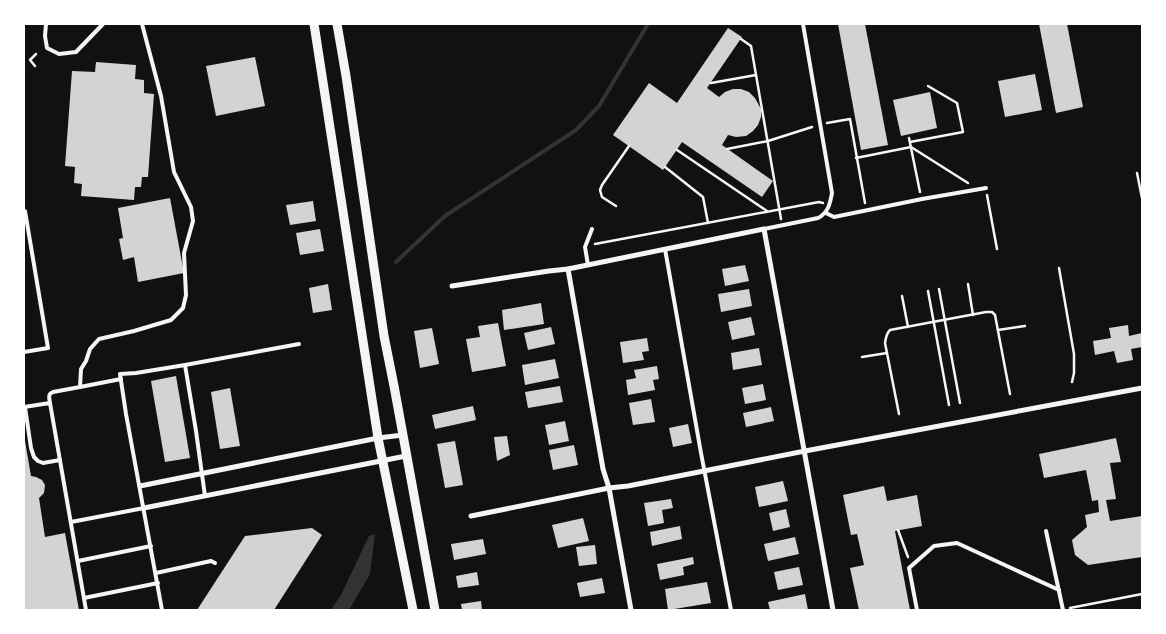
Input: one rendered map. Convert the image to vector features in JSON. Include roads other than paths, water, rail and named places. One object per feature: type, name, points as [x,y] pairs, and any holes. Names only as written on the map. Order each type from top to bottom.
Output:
[{"type":"street","points":[[314,24],[378,438],[413,610]]},
{"type":"street","points":[[337,24],[384,336],[435,610]]},
{"type":"street","points":[[452,286],[549,270],[568,269],[764,229],[833,610]]},
{"type":"street","points":[[568,269],[603,469],[609,488],[631,610]]},
{"type":"street","points":[[471,516],[609,488],[628,486],[1142,388]]},
{"type":"street","points":[[140,486],[378,438],[402,435]]},
{"type":"street","points":[[144,508],[406,456]]},
{"type":"lane","points":[[46,24],[47,48],[60,54],[76,52],[103,24]]},
{"type":"lane","points":[[80,387],[81,369],[90,349],[99,339],[171,320],[183,308],[186,295],[184,253],[193,221],[190,207],[174,172],[161,96],[142,24]]},
{"type":"lane","points":[[764,229],[818,218],[824,215],[830,205],[832,193],[803,24]]},
{"type":"lane","points":[[826,212],[834,217],[986,188]]},
{"type":"lane","points":[[24,211],[48,348],[24,352]]},
{"type":"lane","points":[[588,265],[585,248],[592,229]]},
{"type":"lane","points":[[665,249],[704,471],[731,610]]},
{"type":"lane","points":[[162,610],[120,374],[185,365],[300,344]]},
{"type":"lane","points":[[185,365],[205,496]]},
{"type":"lane","points":[[86,610],[49,395],[53,392],[121,379]]},
{"type":"lane","points":[[50,403],[24,407],[31,448],[34,457],[38,461],[43,463],[60,460]]},
{"type":"lane","points":[[71,522],[144,508]]},
{"type":"lane","points":[[1046,532],[1063,610]]},
{"type":"lane","points":[[918,610],[909,568],[934,546],[957,543],[1059,590]]},
{"type":"lane","points":[[78,561],[151,546]]},
{"type":"lane","points":[[156,573],[211,561],[215,562]]},
{"type":"lane","points":[[84,598],[158,583]]},
{"type":"waterway","points":[[396,262],[445,216],[576,130],[599,106],[648,24]]}]
